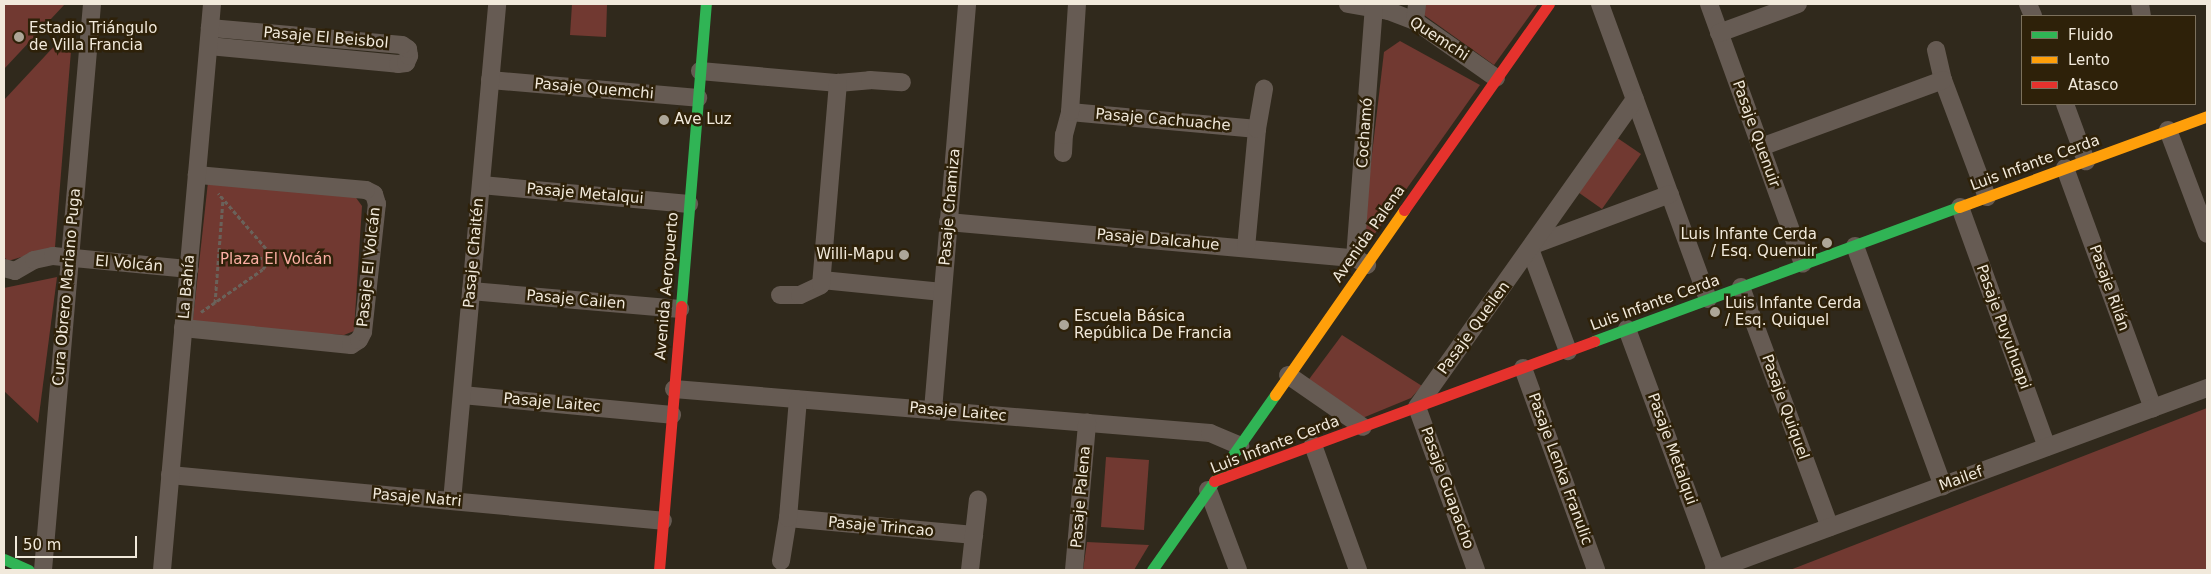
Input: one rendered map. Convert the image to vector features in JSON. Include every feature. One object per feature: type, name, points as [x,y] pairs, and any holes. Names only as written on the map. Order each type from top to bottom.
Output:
[{"type":"street","name":"Cura Obrero Mariano Puga","points":[[43,570],[92,4]]},
{"type":"street","name":"La Bahía","points":[[162,570],[183,326],[200,175],[212,4]]},
{"type":"street","name":"Pasaje Chaitén","points":[[452,501],[497,4]]},
{"type":"street","name":"Avenida Aeropuerto","points":[[659,570],[706,4]]},
{"type":"street","name":"Pasaje Chamiza","points":[[932,410],[967,4]]},
{"type":"street","points":[[1063,153],[1066,126],[1070,112],[1077,4]]},
{"type":"street","name":"Quemchi","points":[[1348,4],[1416,12],[1496,78]]},
{"type":"street","name":"Avenida Palena","points":[[1211,486],[1288,375],[1361,261],[1549,4]]},
{"type":"street","points":[[1600,4],[1708,300]]},
{"type":"street","name":"Pasaje Quenuir","points":[[1709,4],[1804,264]]},
{"type":"street","points":[[1719,33],[1798,4]]},
{"type":"street","name":"Cochamó","points":[[1361,261],[1384,7]]},
{"type":"street","name":"Pasaje El Beisbol","points":[[209,46],[398,64],[406,63],[409,56],[408,49],[402,45],[210,28]]},
{"type":"street","points":[[1936,50],[1943,80],[1987,197]]},
{"type":"street","points":[[700,71],[838,83],[870,80],[902,82]]},
{"type":"street","name":"Pasaje Quemchi","points":[[490,80],[698,98]]},
{"type":"street","points":[[1760,146],[1943,80]]},
{"type":"street","points":[[780,295],[800,295],[819,287],[822,280],[838,83]]},
{"type":"street","points":[[1246,248],[1257,128],[1264,89]]},
{"type":"street","name":"Pasaje Queilen","points":[[1417,406],[1532,247],[1635,98]]},
{"type":"street","points":[[2065,105],[2086,160]]},
{"type":"street","name":"Pasaje Cachuache","points":[[1070,112],[1257,128]]},
{"type":"street","name":"Luis Infante Cerda","points":[[1152,570],[1211,486],[1417,406],[2207,116]]},
{"type":"street","points":[[2168,130],[2207,234]]},
{"type":"street","name":"Pasaje Rilán","points":[[2065,168],[2154,408]]},
{"type":"street","name":"Pasaje El Volcán","points":[[183,326],[351,345],[359,340],[363,332],[377,204],[374,194],[366,190],[200,175]]},
{"type":"street","name":"Pasaje Metalqui","points":[[480,185],[689,204]]},
{"type":"street","points":[[1568,351],[1532,247],[1670,194]]},
{"type":"street","name":"Pasaje Puyuhuapi","points":[[1960,207],[2047,447]]},
{"type":"street","name":"Pasaje Dalcahue","points":[[948,222],[1246,248],[1361,261]]},
{"type":"street","points":[[1855,246],[1943,486]]},
{"type":"street","name":"El Volcán","points":[[4,268],[15,271],[34,260],[48,256],[189,269]]},
{"type":"street","points":[[822,280],[942,292]]},
{"type":"street","name":"Pasaje Quiquel","points":[[1741,287],[1830,527]]},
{"type":"street","name":"Pasaje Cailen","points":[[471,291],[680,309]]},
{"type":"street","name":"Pasaje Metalqui","points":[[1627,329],[1715,570]]},
{"type":"street","name":"Pasaje Lenka Franulic","points":[[1523,368],[1596,570]]},
{"type":"street","points":[[1288,375],[1362,427]]},
{"type":"street","name":"Mailef","points":[[1715,570],[2207,388]]},
{"type":"street","name":"Pasaje Laitec","points":[[674,389],[1210,434],[1240,446]]},
{"type":"street","name":"Pasaje Laitec","points":[[462,395],[672,415]]},
{"type":"street","points":[[781,561],[788,518],[798,399]]},
{"type":"street","name":"Pasaje Guapacho","points":[[1417,406],[1476,570]]},
{"type":"street","name":"Pasaje Palena","points":[[1074,570],[1087,423]]},
{"type":"street","points":[[1313,445],[1358,570]]},
{"type":"street","name":"Pasaje Natri","points":[[170,475],[663,521]]},
{"type":"street","points":[[1211,486],[1238,570]]},
{"type":"street","points":[[970,570],[978,499]]},
{"type":"street","name":"Pasaje Trincao","points":[[788,518],[974,535]]},
{"type":"street","points":[[4,559],[29,570]]},
{"type":"path","points":[[183,326],[263,269],[270,258],[270,253],[224,199],[200,175]]},
{"type":"path","points":[[215,303],[224,199]]},
{"type":"path","points":[[219,252],[270,258]]},
{"type":"green space","name":"Estadio Triángulo de Villa Francia","points":[[4,4],[65,4],[4,69]]},
{"type":"green space","points":[[572,4],[607,4],[606,37],[570,35]]},
{"type":"green space","points":[[1425,4],[1538,4],[1494,65],[1424,15]]},
{"type":"green space","points":[[73,26],[55,247],[8,261],[4,257],[4,100]]},
{"type":"green space","points":[[1400,41],[1480,85],[1369,242],[1362,239],[1384,52]]},
{"type":"green space","points":[[1613,135],[1641,154],[1602,209],[1575,190]]},
{"type":"green space","name":"Plaza El Volcán","points":[[208,182],[354,195],[362,206],[354,331],[344,335],[192,328]]},
{"type":"green space","points":[[57,277],[38,423],[4,391],[4,288]]},
{"type":"green space","points":[[1342,335],[1422,386],[1411,398],[1360,419],[1307,382]]},
{"type":"green space","points":[[2207,408],[2207,570],[1790,570]]},
{"type":"green space","points":[[1106,457],[1149,460],[1144,530],[1101,527]]},
{"type":"green space","points":[[1087,542],[1149,545],[1134,570],[1083,570]]},
{"type":"traffic: fast","points":[[681,306],[706,4]]},
{"type":"traffic: fast","points":[[1594,341],[1959,207]]},
{"type":"traffic: fast","points":[[1152,570],[1275,395]]},
{"type":"traffic: fast","points":[[4,559],[29,570]]},
{"type":"traffic: slow","points":[[1959,207],[2207,116]]},
{"type":"traffic: slow","points":[[1275,395],[1404,210]]},
{"type":"traffic: jam","points":[[1404,210],[1549,4]]},
{"type":"traffic: jam","points":[[659,570],[681,306]]},
{"type":"traffic: jam","points":[[1214,481],[1594,341]]},
{"type":"place","name":"Estadio Triángulo de Villa Francia","points":[[19,37]]},
{"type":"place","name":"Ave Luz","points":[[664,120]]},
{"type":"place","name":"Luis Infante Cerda / Esq. Quenuir","points":[[1827,243]]},
{"type":"place","name":"Willi-Mapu","points":[[904,255]]},
{"type":"place","name":"Luis Infante Cerda / Esq. Quiquel","points":[[1715,312]]},
{"type":"place","name":"Escuela Básica República De Francia","points":[[1064,325]]}]
